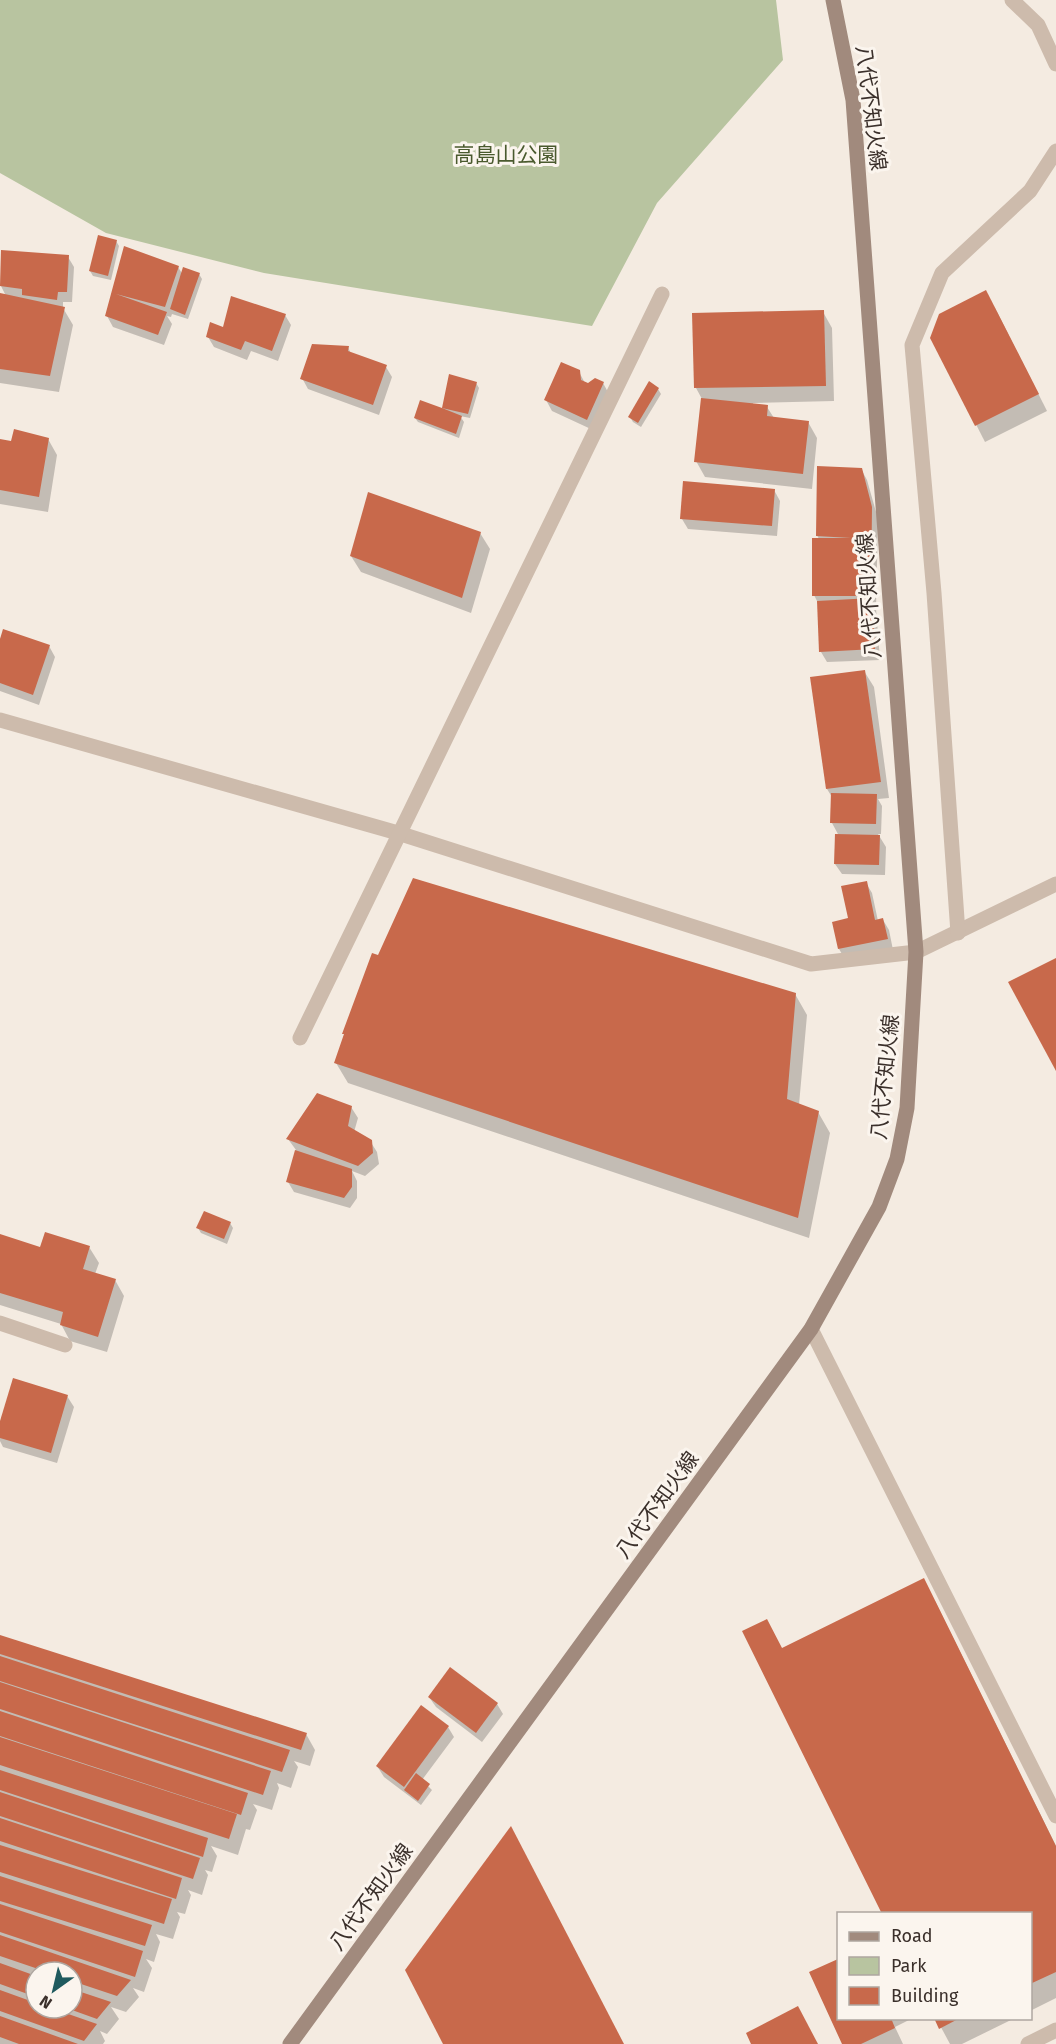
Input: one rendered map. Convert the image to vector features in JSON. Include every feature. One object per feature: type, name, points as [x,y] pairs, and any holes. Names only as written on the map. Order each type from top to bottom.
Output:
[{"type":"main road","name":"八代不知火線","points":[[290,2044],[811,1329],[879,1208],[897,1159],[908,1108],[916,951],[853,100],[833,0]]},
{"type":"street","points":[[1012,0],[1038,25],[1056,64]]},
{"type":"street","points":[[958,933],[934,593],[912,345],[942,273],[1030,190],[1056,151]]},
{"type":"street","points":[[300,1038],[662,294]]},
{"type":"street","points":[[0,720],[398,833],[811,964],[916,951],[958,933],[1056,884]]},
{"type":"street","points":[[0,1323],[66,1345]]},
{"type":"street","points":[[811,1329],[1056,1816]]},
{"type":"street","points":[[1028,2044],[1056,2030]]},
{"type":"green space","name":"高島山公園","points":[[0,0],[776,0],[783,60],[657,203],[592,326],[264,273],[106,233],[0,173]]},
{"type":"building","points":[[98,235],[117,240],[108,276],[89,271]]},
{"type":"building","points":[[124,246],[179,266],[165,307],[116,294],[167,312],[158,335],[105,316]]},
{"type":"building","points":[[1,250],[69,255],[67,292],[58,292],[57,300],[22,295],[22,289],[0,286]]},
{"type":"building","points":[[183,267],[200,273],[185,315],[170,309]]},
{"type":"building","points":[[986,290],[1039,394],[975,426],[930,338],[939,314]]},
{"type":"building","points":[[0,293],[65,307],[50,376],[0,369]]},
{"type":"building","points":[[231,296],[286,314],[272,351],[245,341],[241,350],[206,337],[210,322],[223,327]]},
{"type":"building","points":[[824,310],[826,386],[694,388],[692,313]]},
{"type":"building","points":[[312,344],[349,346],[348,351],[387,365],[373,405],[300,379]]},
{"type":"building","points":[[561,362],[580,370],[581,380],[588,383],[595,378],[604,382],[587,420],[544,400]]},
{"type":"building","points":[[449,374],[477,382],[468,414],[442,408]]},
{"type":"building","points":[[649,381],[659,388],[638,423],[628,417]]},
{"type":"building","points":[[701,398],[768,405],[767,416],[809,421],[803,474],[694,462]]},
{"type":"building","points":[[420,400],[462,416],[456,434],[414,418]]},
{"type":"building","points":[[14,429],[49,438],[39,497],[0,490],[0,439],[11,441]]},
{"type":"building","points":[[817,466],[862,468],[872,507],[871,596],[812,596],[812,538],[851,538],[816,536]]},
{"type":"building","points":[[683,481],[775,489],[772,526],[680,519]]},
{"type":"building","points":[[368,492],[481,532],[462,598],[350,556]]},
{"type":"building","points":[[872,598],[875,649],[819,652],[817,601]]},
{"type":"building","points":[[3,629],[50,645],[33,695],[0,683],[0,639]]},
{"type":"building","points":[[865,670],[881,782],[826,789],[810,677]]},
{"type":"building","points":[[831,793],[877,794],[876,824],[830,823]]},
{"type":"building","points":[[835,834],[880,835],[879,865],[834,864]]},
{"type":"building","points":[[413,878],[796,993],[787,1099],[819,1111],[798,1218],[334,1063],[344,1034],[342,1034],[372,953],[378,955]]},
{"type":"building","points":[[867,881],[875,920],[883,918],[888,939],[838,949],[832,922],[848,918],[841,886]]},
{"type":"building","points":[[1056,958],[1056,1071],[1008,982]]},
{"type":"building","points":[[317,1093],[352,1106],[348,1126],[372,1140],[373,1153],[358,1166],[286,1139]]},
{"type":"building","points":[[295,1150],[352,1169],[352,1187],[344,1198],[286,1182]]},
{"type":"building","points":[[204,1211],[231,1222],[224,1239],[196,1228]]},
{"type":"building","points":[[45,1232],[90,1246],[83,1269],[116,1279],[98,1337],[60,1325],[63,1312],[0,1293],[0,1234],[40,1247]]},
{"type":"building","points":[[13,1378],[68,1395],[51,1453],[0,1438],[0,1421]]},
{"type":"building","points":[[924,1578],[1056,1846],[1056,1972],[1032,1983],[1032,1912],[881,1912],[742,1631],[767,1619],[782,1648]]},
{"type":"building","points":[[0,1635],[307,1733],[301,1750],[0,1654]]},
{"type":"building","points":[[0,1656],[290,1750],[282,1772],[0,1681]]},
{"type":"building","points":[[450,1667],[498,1703],[476,1733],[428,1697]]},
{"type":"building","points":[[0,1682],[271,1771],[263,1795],[0,1709]]},
{"type":"building","points":[[421,1705],[449,1726],[404,1787],[376,1766]]},
{"type":"building","points":[[0,1711],[248,1793],[241,1815],[0,1736]]},
{"type":"building","points":[[0,1737],[237,1814],[229,1839],[0,1765]]},
{"type":"building","points":[[0,1770],[208,1838],[203,1857],[0,1790]]},
{"type":"building","points":[[416,1773],[430,1784],[418,1801],[404,1790]]},
{"type":"building","points":[[0,1792],[200,1858],[193,1879],[0,1816]]},
{"type":"building","points":[[0,1818],[182,1878],[176,1899],[0,1841]]},
{"type":"building","points":[[511,1826],[624,2044],[443,2044],[405,1970]]},
{"type":"building","points":[[0,1845],[172,1899],[164,1924],[0,1872]]},
{"type":"building","points":[[0,1876],[152,1925],[145,1946],[0,1901]]},
{"type":"building","points":[[0,1904],[143,1951],[135,1977],[0,1932]]},
{"type":"building","points":[[0,1935],[73,1960],[24,1960],[24,1964],[0,1956]]},
{"type":"building","points":[[837,1959],[837,2020],[892,2020],[895,2028],[861,2044],[842,2044],[809,1972]]},
{"type":"building","points":[[0,1963],[24,1972],[24,1993],[0,1984]]},
{"type":"building","points":[[84,1964],[131,1980],[117,1996],[84,1985]]},
{"type":"building","points":[[0,1990],[24,1999],[24,2020],[0,2011]]},
{"type":"building","points":[[84,1993],[111,2002],[97,2019],[84,2014]]},
{"type":"building","points":[[798,2006],[818,2044],[751,2044],[746,2033]]},
{"type":"building","points":[[0,2016],[78,2044],[19,2044],[0,2037]]},
{"type":"building","points":[[84,2019],[97,2024],[84,2041],[25,2020]]},
{"type":"building","points":[[935,2020],[956,2020],[939,2029]]}]
